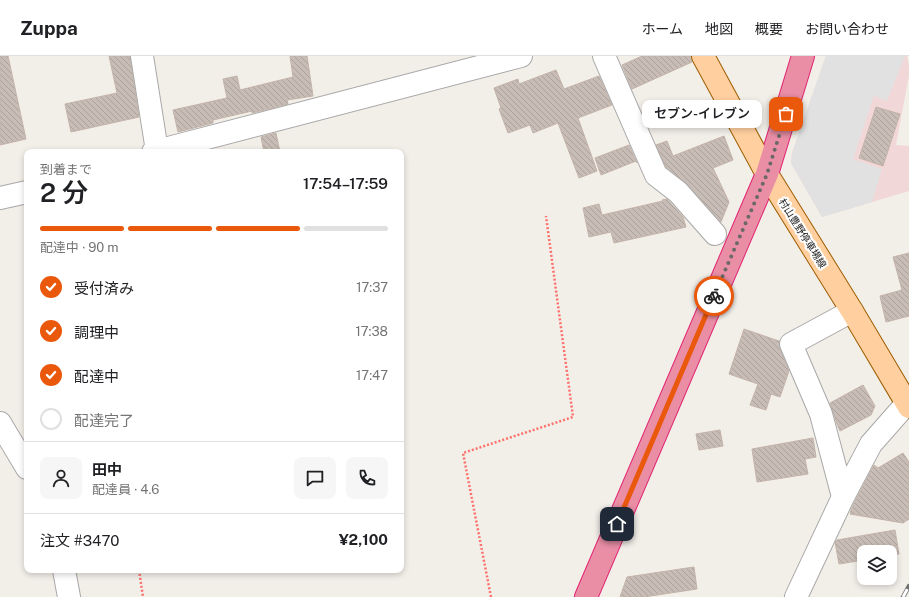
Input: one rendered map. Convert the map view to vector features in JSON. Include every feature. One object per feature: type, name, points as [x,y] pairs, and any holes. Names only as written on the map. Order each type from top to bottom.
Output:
[{"type":"highway","points":[[586,597],[767,174],[803,56]]},
{"type":"main road","name":"村山豊野停車場線","points":[[703,56],[767,174],[908,404]]},
{"type":"street","points":[[142,56],[155,149]]},
{"type":"street","points":[[163,149],[520,56]]},
{"type":"street","points":[[604,56],[656,175],[678,192],[715,234]]},
{"type":"street","points":[[0,198],[24,193]]},
{"type":"street","points":[[843,497],[821,414],[791,344],[852,311]]},
{"type":"street","points":[[796,597],[843,497],[870,444],[908,404]]},
{"type":"street","points":[[0,423],[24,463]]},
{"type":"street","points":[[65,573],[70,597]]},
{"type":"path","points":[[491,597],[463,453],[573,417],[546,216]]},
{"type":"path","points":[[139,573],[143,597]]},
{"type":"shaded area","points":[[826,56],[907,56],[909,75],[896,145],[909,146],[909,191],[822,217],[791,163],[792,153]]},
{"type":"shaded area","points":[[826,56],[905,56],[887,101],[874,96],[853,159],[882,169],[872,202],[822,217],[791,163],[792,153]]},
{"type":"building","points":[[0,56],[8,56],[26,139],[0,145]]},
{"type":"building","points":[[109,56],[130,56],[139,117],[71,132],[65,104],[117,93]]},
{"type":"building","points":[[290,56],[307,56],[313,96],[287,100],[288,104],[252,113],[252,111],[213,120],[213,123],[178,132],[173,110],[227,98],[223,79],[237,76],[240,90],[293,77]]},
{"type":"building","points":[[642,56],[691,56],[692,62],[632,89],[622,65]]},
{"type":"building","points":[[556,70],[564,89],[599,76],[612,105],[578,118],[597,171],[579,178],[558,123],[533,133],[530,125],[508,133],[499,109],[501,108],[494,88],[518,79],[519,84]]},
{"type":"building","points":[[876,107],[900,114],[883,166],[859,158]]},
{"type":"building","points":[[276,133],[279,149],[263,149],[261,137]]},
{"type":"building","points":[[724,136],[733,160],[713,168],[729,202],[721,222],[687,184],[666,167],[656,145],[667,141],[673,156]]},
{"type":"building","points":[[629,145],[637,163],[636,161],[601,175],[595,158]]},
{"type":"building","points":[[667,199],[683,217],[686,227],[614,243],[611,232],[589,237],[583,208],[599,204],[602,215]]},
{"type":"building","points":[[909,253],[909,316],[886,322],[880,296],[902,290],[893,257]]},
{"type":"building","points":[[744,329],[779,341],[780,349],[789,371],[780,397],[771,394],[766,410],[750,405],[758,384],[729,374]]},
{"type":"building","points":[[863,385],[875,406],[871,415],[840,431],[830,403]]},
{"type":"building","points":[[720,430],[723,446],[699,450],[696,434]]},
{"type":"building","points":[[813,438],[816,457],[805,459],[808,474],[757,482],[752,449]]},
{"type":"building","points":[[903,453],[909,462],[909,519],[903,523],[850,514],[854,503],[874,465],[878,468]]},
{"type":"building","points":[[895,530],[899,554],[897,554],[897,545],[857,545],[857,561],[839,564],[835,542],[837,540]]},
{"type":"building","points":[[694,567],[697,589],[644,597],[620,597],[627,577]]},
{"type":"railway","points":[[903,597],[909,586]]},
{"type":"way so far","points":[[714,296],[767,174],[786,114]]},
{"type":"place","name":"セブン-イレブン","points":[[786,114]]},
{"type":"route","points":[[617,524],[714,296]]}]
